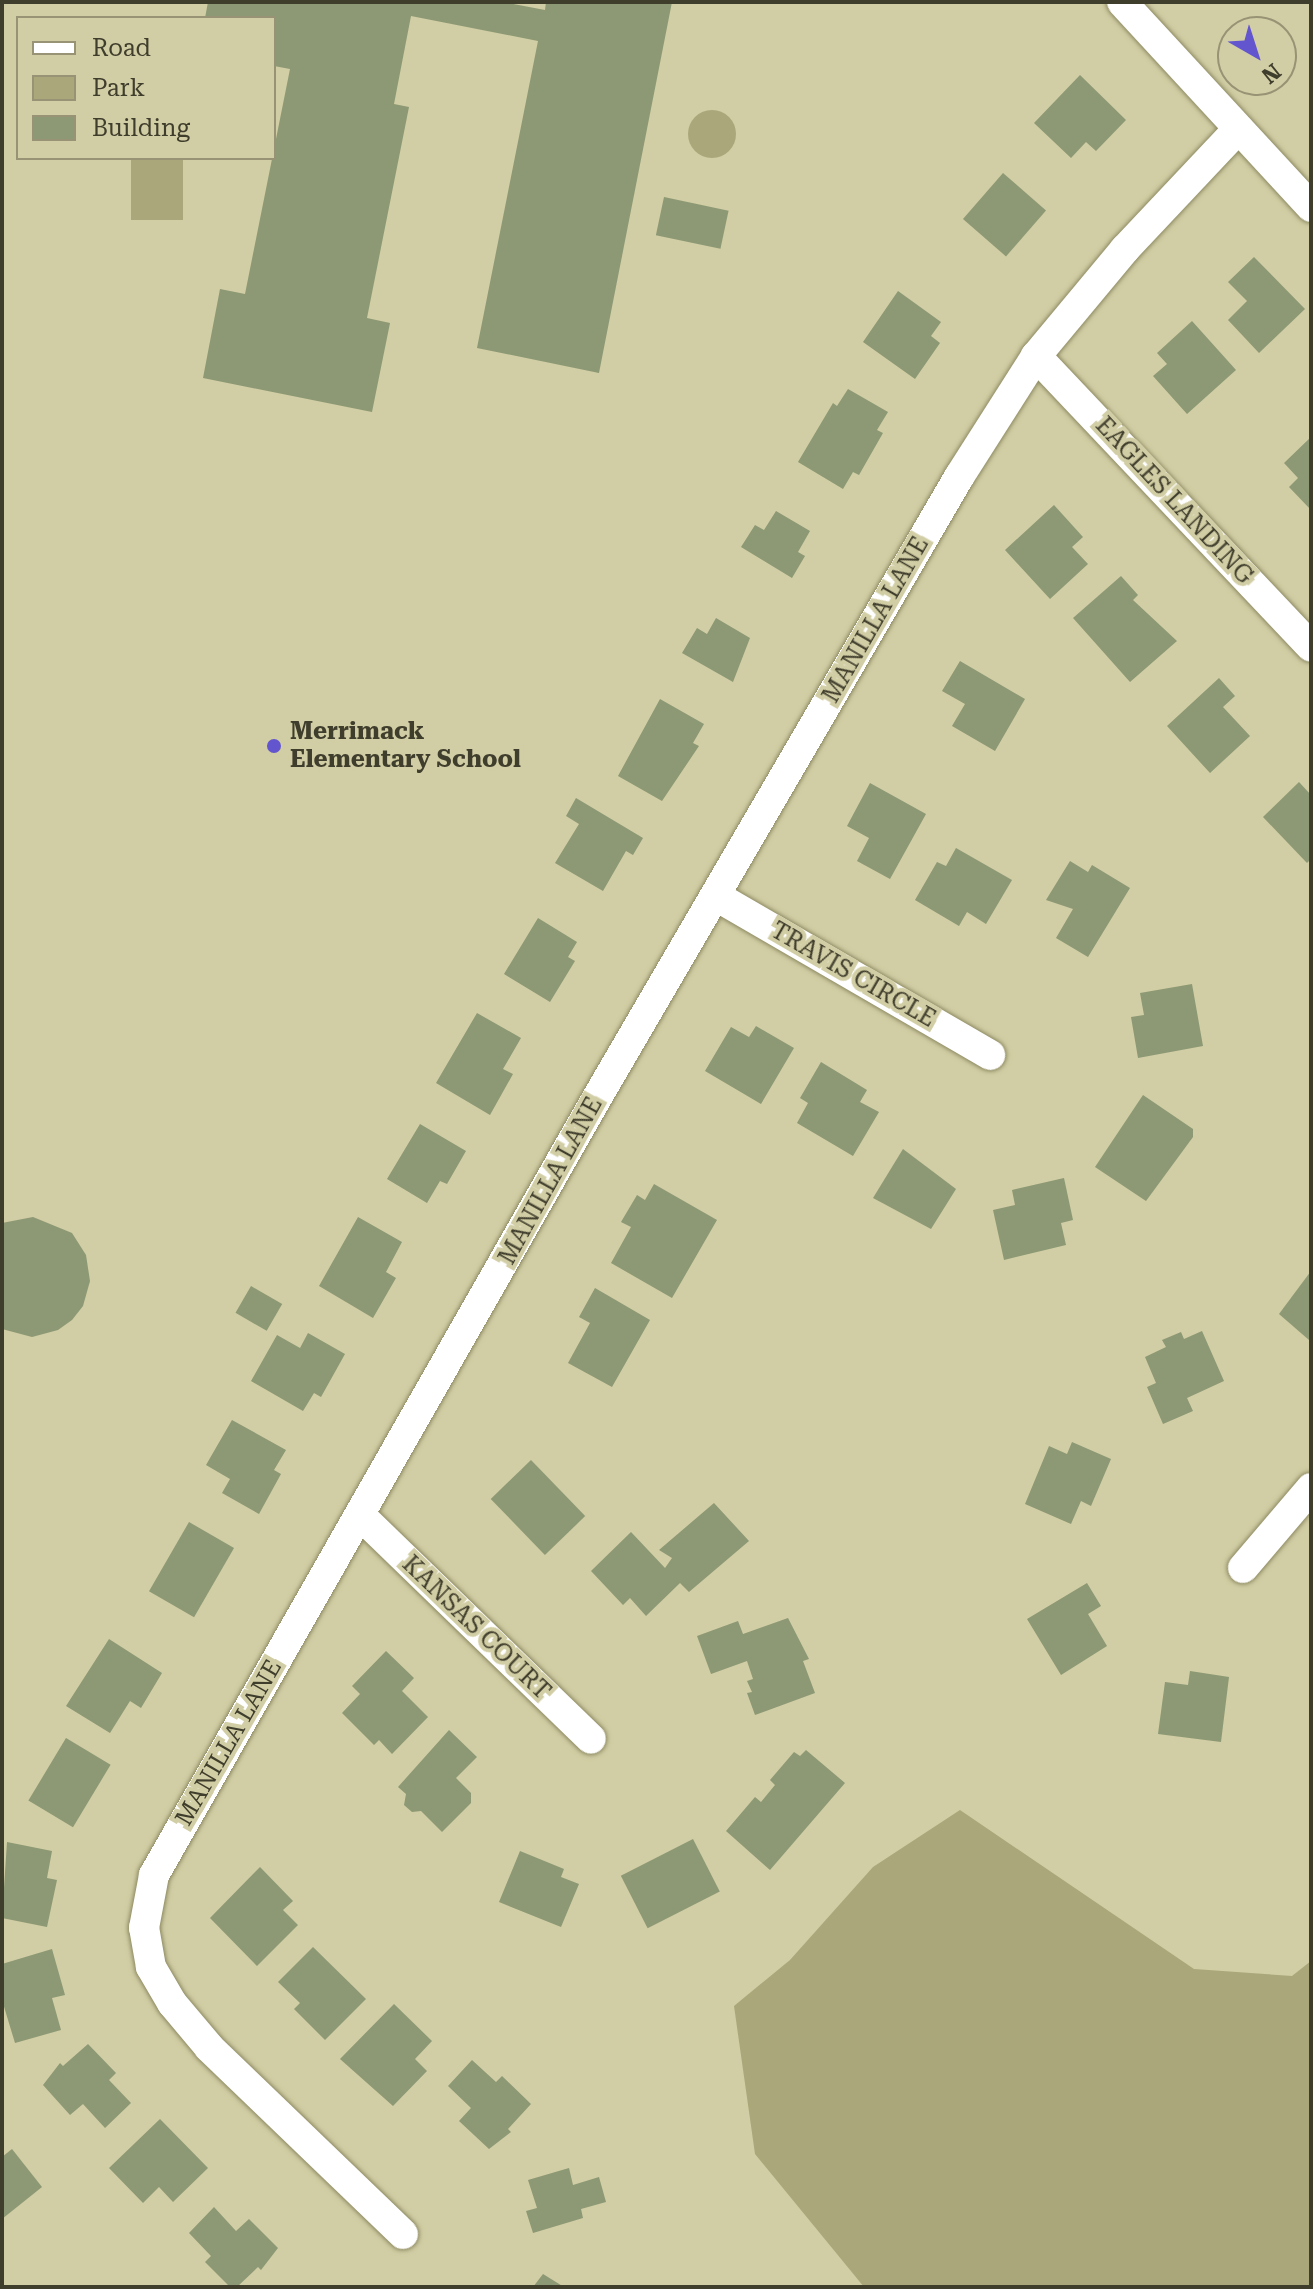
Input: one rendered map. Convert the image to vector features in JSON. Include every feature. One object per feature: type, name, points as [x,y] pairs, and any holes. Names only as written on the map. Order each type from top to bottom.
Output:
[{"type":"street","points":[[1122,2],[1311,207]]},
{"type":"street","name":"MANILLA LANE","points":[[403,2234],[181,2014],[151,1967],[144,1928],[154,1875],[959,477],[1036,356],[1125,249],[1238,129]]},
{"type":"street","name":"EAGLES LANDING","points":[[1036,356],[1311,647]]},
{"type":"street","name":"TRAVIS CIRCLE","points":[[716,896],[990,1055]]},
{"type":"street","points":[[1243,1568],[1311,1488]]},
{"type":"street","name":"KANSAS COURT","points":[[361,1516],[591,1739]]},
{"type":"green space","points":[[712,110],[729,117],[736,134],[729,151],[712,158],[695,151],[688,134],[695,117]]},
{"type":"green space","points":[[131,160],[183,160],[183,220],[131,220]]},
{"type":"green space","points":[[960,1810],[1194,1969],[1292,1976],[1311,1961],[1311,2287],[864,2287],[755,2154],[734,2006],[790,1960],[873,1867]]},
{"type":"building","points":[[208,2],[503,2],[545,10],[546,2],[672,2],[599,373],[477,348],[538,41],[411,16],[394,104],[409,107],[367,318],[390,323],[372,412],[203,378],[220,289],[245,294],[272,160],[276,160],[276,139],[290,69],[276,66],[276,16],[205,16]]},
{"type":"building","points":[[1080,75],[1126,120],[1096,151],[1086,142],[1071,158],[1034,123]]},
{"type":"building","points":[[1003,173],[1046,210],[1006,256],[963,219]]},
{"type":"building","points":[[664,197],[729,211],[720,249],[656,235]]},
{"type":"building","points":[[1254,257],[1305,309],[1259,353],[1228,320],[1247,301],[1228,282]]},
{"type":"building","points":[[898,291],[941,322],[931,336],[940,343],[915,379],[863,342]]},
{"type":"building","points":[[1192,321],[1236,370],[1187,414],[1153,376],[1167,364],[1157,353]]},
{"type":"building","points":[[848,389],[888,412],[877,430],[883,433],[859,475],[853,472],[843,489],[798,462],[833,403],[837,406]]},
{"type":"building","points":[[1311,437],[1311,510],[1289,487],[1298,478],[1284,463]]},
{"type":"building","points":[[1054,505],[1083,537],[1072,547],[1088,564],[1050,599],[1005,550]]},
{"type":"building","points":[[776,511],[810,531],[798,552],[805,556],[792,578],[741,547],[755,525],[764,530]]},
{"type":"building","points":[[1121,576],[1138,595],[1133,600],[1177,641],[1130,682],[1073,618]]},
{"type":"building","points":[[716,618],[750,638],[733,682],[682,653],[697,628],[707,634]]},
{"type":"building","points":[[960,661],[1025,699],[995,751],[952,726],[965,704],[942,691]]},
{"type":"building","points":[[1219,678],[1235,696],[1223,707],[1250,736],[1210,773],[1167,726]]},
{"type":"building","points":[[660,699],[704,724],[693,743],[699,746],[662,801],[618,776]]},
{"type":"building","points":[[1299,782],[1311,795],[1311,859],[1307,863],[1263,817]]},
{"type":"building","points":[[870,783],[926,814],[890,879],[857,861],[869,838],[847,826]]},
{"type":"building","points":[[576,798],[643,838],[633,855],[626,851],[603,891],[555,863],[579,824],[566,816]]},
{"type":"building","points":[[956,848],[1012,880],[986,924],[967,912],[959,926],[915,900],[937,862],[946,866]]},
{"type":"building","points":[[1070,861],[1088,872],[1092,865],[1130,888],[1088,957],[1056,938],[1073,909],[1046,900]]},
{"type":"building","points":[[538,918],[577,942],[568,957],[575,961],[550,1002],[504,974]]},
{"type":"building","points":[[1192,984],[1203,1046],[1138,1058],[1131,1017],[1144,1015],[1140,993]]},
{"type":"building","points":[[477,1013],[521,1038],[503,1069],[513,1074],[490,1115],[436,1083]]},
{"type":"building","points":[[756,1026],[794,1048],[761,1104],[705,1071],[731,1027],[749,1037]]},
{"type":"building","points":[[821,1062],[867,1090],[860,1102],[879,1112],[853,1156],[797,1123],[808,1103],[800,1098]]},
{"type":"building","points":[[1143,1095],[1193,1129],[1193,1137],[1146,1201],[1095,1167]]},
{"type":"building","points":[[420,1124],[466,1151],[447,1184],[440,1181],[427,1203],[387,1179]]},
{"type":"building","points":[[903,1149],[956,1189],[931,1229],[873,1198]]},
{"type":"building","points":[[1064,1178],[1073,1220],[1061,1223],[1066,1245],[1004,1260],[993,1210],[1015,1205],[1012,1190]]},
{"type":"building","points":[[654,1184],[717,1220],[672,1298],[611,1263],[631,1227],[621,1222],[637,1195],[645,1200]]},
{"type":"building","points":[[33,1217],[72,1233],[86,1255],[90,1281],[83,1306],[72,1320],[58,1330],[32,1337],[2,1329],[2,1223]]},
{"type":"building","points":[[358,1217],[402,1242],[386,1272],[396,1278],[373,1318],[319,1286]]},
{"type":"building","points":[[1311,1271],[1311,1338],[1309,1340],[1279,1314]]},
{"type":"building","points":[[251,1286],[282,1304],[267,1331],[236,1313]]},
{"type":"building","points":[[595,1288],[650,1320],[612,1387],[568,1363],[590,1323],[579,1317]]},
{"type":"building","points":[[1202,1331],[1224,1381],[1187,1398],[1193,1411],[1163,1424],[1147,1387],[1156,1383],[1145,1357],[1166,1347],[1162,1340],[1181,1332],[1184,1339]]},
{"type":"building","points":[[308,1333],[345,1354],[321,1397],[314,1393],[303,1411],[251,1381],[277,1335],[300,1348]]},
{"type":"building","points":[[232,1420],[286,1450],[274,1470],[281,1474],[259,1514],[222,1493],[230,1479],[206,1465]]},
{"type":"building","points":[[1072,1442],[1111,1459],[1091,1506],[1081,1501],[1071,1524],[1025,1504],[1049,1446],[1067,1454]]},
{"type":"building","points":[[531,1460],[585,1516],[545,1555],[491,1499]]},
{"type":"building","points":[[714,1503],[749,1541],[689,1592],[680,1583],[646,1616],[630,1598],[623,1605],[591,1571],[631,1532],[665,1568],[672,1558],[659,1550]]},
{"type":"building","points":[[189,1522],[234,1548],[194,1617],[149,1591]]},
{"type":"building","points":[[1087,1583],[1101,1606],[1088,1614],[1107,1646],[1061,1675],[1027,1619]]},
{"type":"building","points":[[788,1618],[809,1659],[803,1661],[815,1693],[755,1715],[747,1693],[752,1692],[747,1681],[753,1679],[747,1661],[711,1674],[697,1636],[738,1621],[743,1634]]},
{"type":"building","points":[[109,1639],[162,1673],[141,1708],[130,1701],[110,1733],[66,1706]]},
{"type":"building","points":[[386,1651],[414,1678],[402,1691],[428,1717],[392,1754],[379,1740],[374,1745],[342,1713],[360,1694],[352,1686]]},
{"type":"building","points":[[1190,1671],[1229,1677],[1221,1742],[1158,1734],[1165,1682],[1188,1685]]},
{"type":"building","points":[[449,1730],[477,1757],[456,1778],[471,1793],[471,1803],[442,1832],[421,1811],[412,1812],[404,1805],[406,1794],[398,1787]]},
{"type":"building","points":[[66,1738],[111,1765],[73,1827],[28,1801]]},
{"type":"building","points":[[806,1750],[845,1783],[770,1870],[726,1831],[755,1797],[761,1802],[775,1785],[770,1780],[794,1752],[800,1756]]},
{"type":"building","points":[[693,1839],[720,1892],[648,1928],[621,1876]]},
{"type":"building","points":[[7,1842],[52,1851],[47,1878],[57,1880],[47,1927],[2,1918]]},
{"type":"building","points":[[520,1851],[564,1869],[561,1877],[579,1884],[561,1927],[499,1902]]},
{"type":"building","points":[[260,1867],[293,1901],[283,1910],[298,1925],[257,1966],[210,1918]]},
{"type":"building","points":[[313,1947],[366,1999],[325,2040],[294,2009],[300,2003],[278,1982]]},
{"type":"building","points":[[52,1949],[65,1995],[52,1998],[61,2030],[15,2043],[2,2000],[2,1964]]},
{"type":"building","points":[[394,2004],[432,2041],[415,2059],[427,2071],[393,2106],[340,2059]]},
{"type":"building","points":[[88,2044],[116,2073],[109,2080],[131,2103],[105,2128],[83,2104],[70,2115],[43,2085],[60,2063],[63,2066]]},
{"type":"building","points":[[472,2060],[496,2082],[502,2076],[531,2104],[508,2129],[511,2132],[489,2149],[459,2121],[471,2108],[448,2086]]},
{"type":"building","points":[[160,2119],[208,2168],[173,2202],[159,2187],[143,2203],[109,2168]]},
{"type":"building","points":[[12,2149],[42,2187],[2,2219],[2,2157]]},
{"type":"building","points":[[569,2168],[573,2185],[599,2177],[606,2202],[581,2209],[583,2218],[533,2233],[526,2211],[537,2208],[528,2180]]},
{"type":"building","points":[[214,2207],[236,2231],[249,2219],[278,2248],[261,2270],[258,2267],[237,2287],[230,2287],[205,2262],[211,2256],[189,2233]]},
{"type":"building","points":[[543,2274],[564,2287],[533,2287]]},
{"type":"place","name":"Merrimack Elementary School","points":[[274,746]]}]
